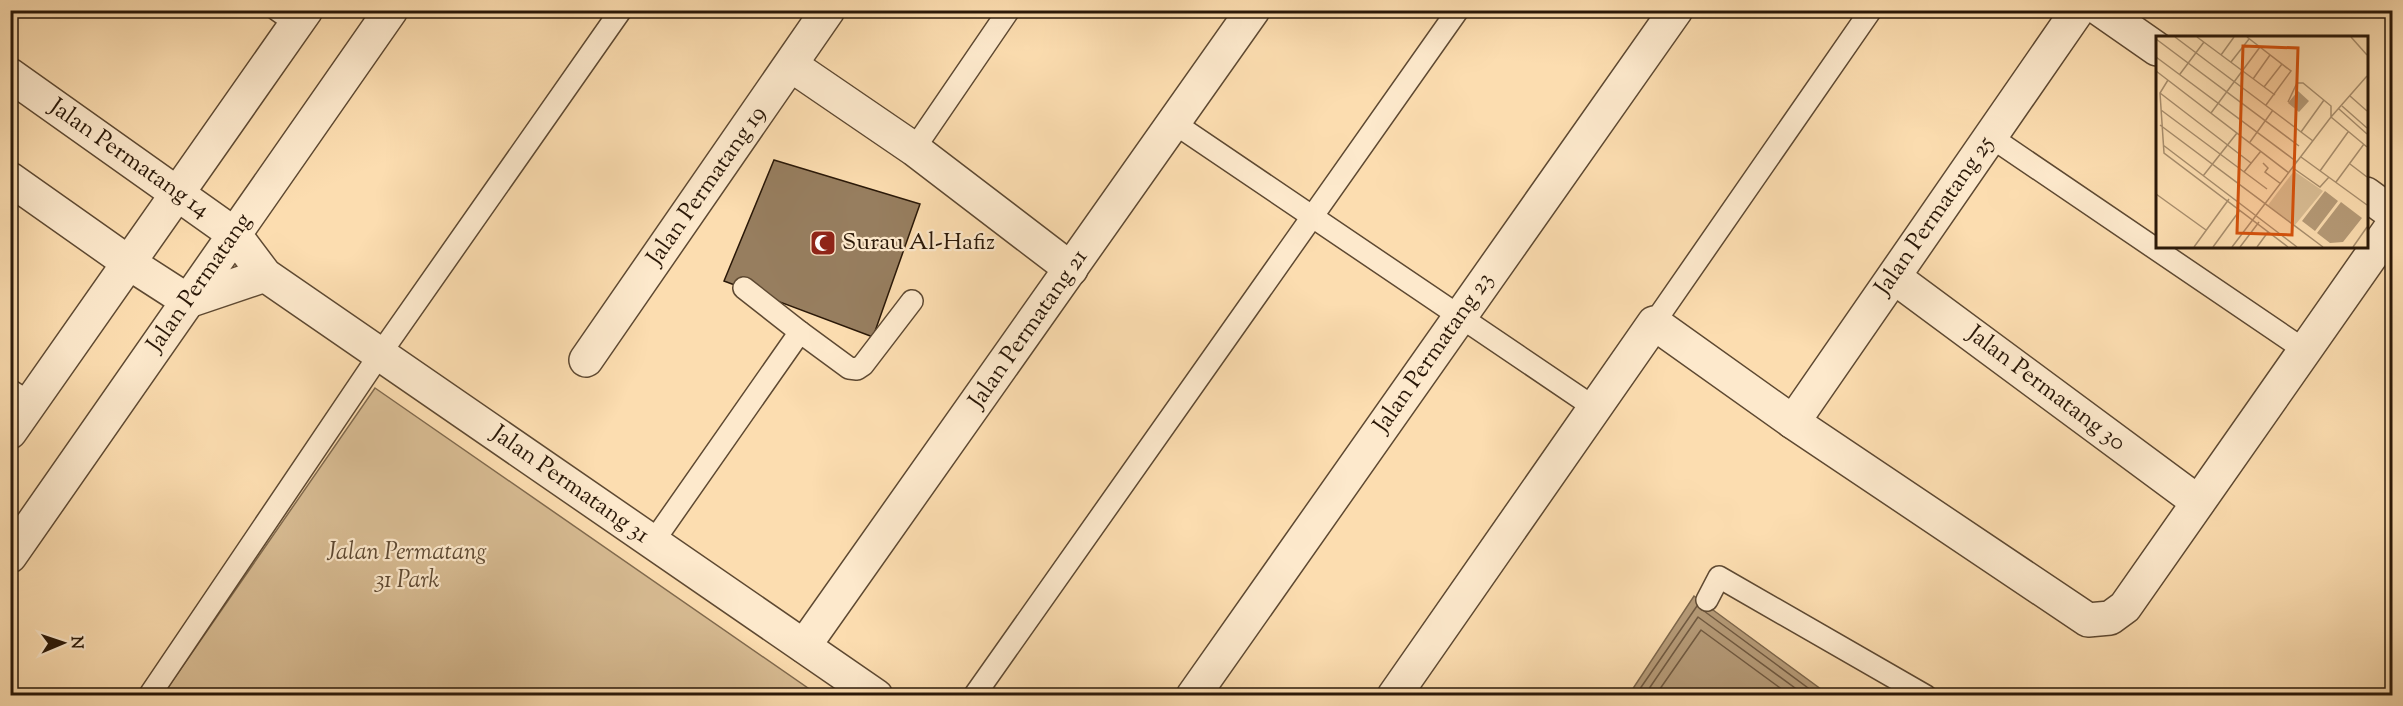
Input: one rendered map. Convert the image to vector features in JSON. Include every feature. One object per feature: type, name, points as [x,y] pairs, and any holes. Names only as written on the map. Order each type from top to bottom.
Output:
[{"type":"street","name":"Jalan Permatang","points":[[10,555],[391,10]]},
{"type":"street","name":"Jalan Permatang 19","points":[[586,360],[828,10]]},
{"type":"street","name":"Jalan Permatang 21","points":[[804,646],[1253,10]]},
{"type":"street","name":"Jalan Permatang 23","points":[[1192,696],[1676,10]]},
{"type":"street","name":"Jalan Permatang 25","points":[[1792,422],[2078,10]]},
{"type":"street","points":[[2101,10],[2156,48]]},
{"type":"street","points":[[10,432],[20,397],[129,263],[177,194],[293,15]]},
{"type":"street","points":[[791,65],[914,149],[1071,269]]},
{"type":"street","name":"Jalan Permatang 14","points":[[10,75],[234,234],[265,276]]},
{"type":"street","points":[[10,180],[129,263],[189,301],[265,276]]},
{"type":"street","points":[[2367,195],[2392,213]]},
{"type":"street","points":[[1394,696],[1654,322],[1792,422],[2088,620],[2110,618],[2125,607],[2392,226]]},
{"type":"street","name":"Jalan Permatang 31","points":[[265,276],[804,646],[866,693]]},
{"type":"street","name":"Jalan Permatang 30","points":[[1894,277],[2198,502]]},
{"type":"lane","points":[[149,696],[380,354],[621,10]]},
{"type":"lane","points":[[914,149],[1009,10]]},
{"type":"lane","points":[[974,696],[1458,10]]},
{"type":"lane","points":[[1654,322],[1871,10]]},
{"type":"lane","points":[[1174,123],[1595,408]]},
{"type":"lane","points":[[1991,136],[2306,351]]},
{"type":"lane","points":[[744,288],[849,368],[857,369],[863,365],[912,301]]},
{"type":"lane","points":[[653,542],[800,332]]},
{"type":"lane","points":[[1707,600],[1719,578],[1926,696]]},
{"type":"green space","name":"Jalan Permatang 31 Park","points":[[375,388],[818,695],[162,696]]},
{"type":"water","points":[[1694,596],[1829,695],[1628,696]]},
{"type":"building","name":"Surau Al-Hafiz","points":[[774,160],[920,204],[873,337],[724,281]]},
{"type":"place","name":"Surau Al-Hafiz","points":[[823,243]]}]
